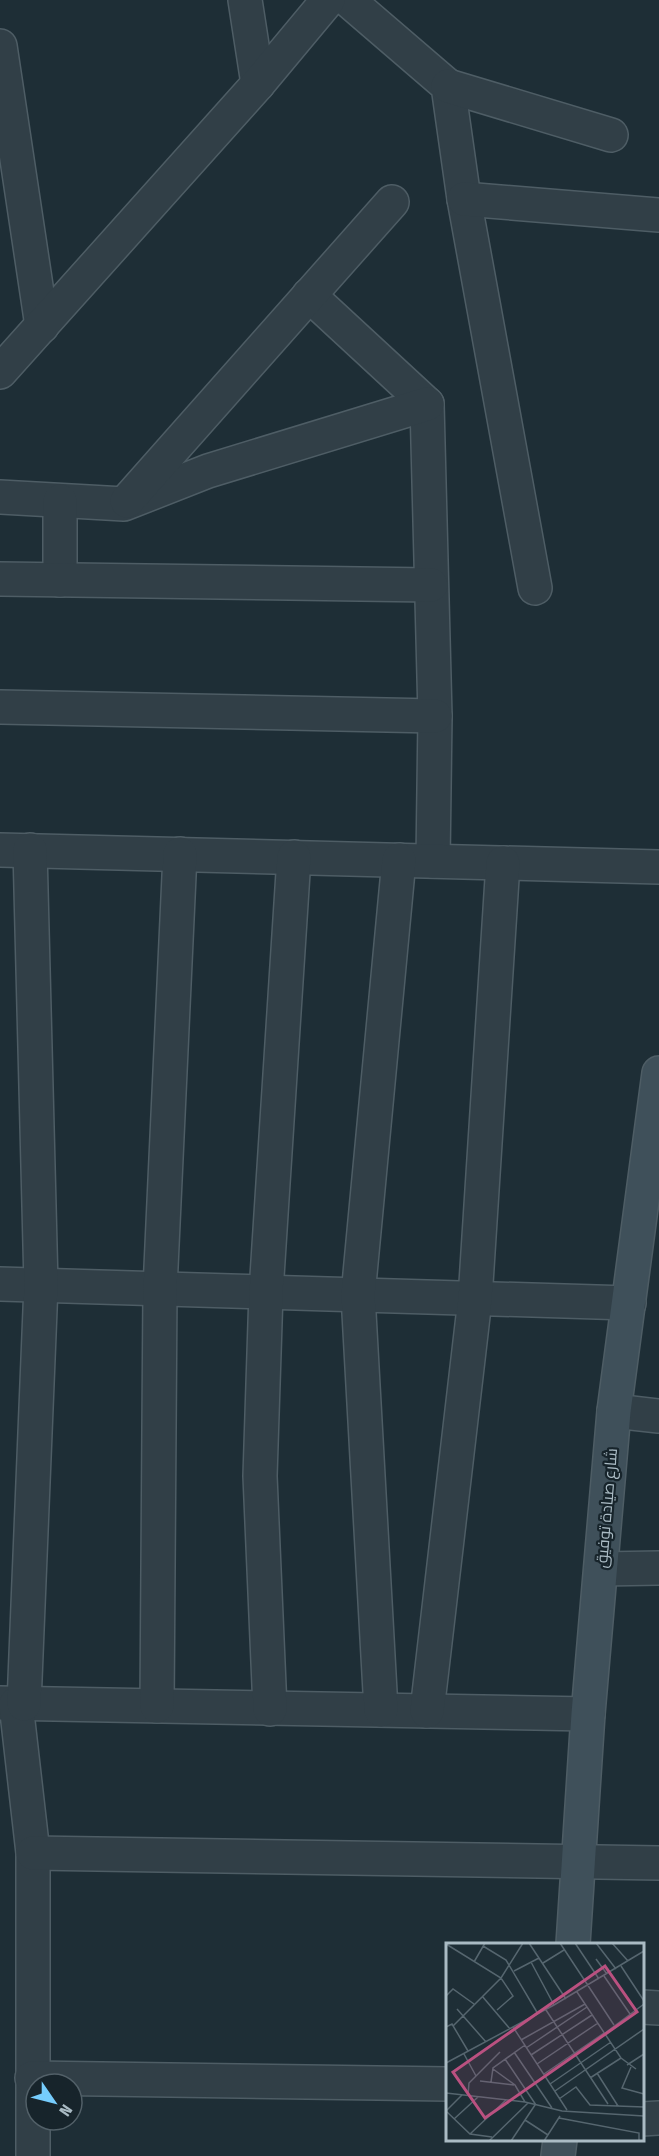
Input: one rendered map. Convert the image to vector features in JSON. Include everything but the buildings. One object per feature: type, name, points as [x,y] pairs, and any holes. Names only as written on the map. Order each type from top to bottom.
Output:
[{"type":"street","points":[[245,0],[258,84]]},
{"type":"street","points":[[0,372],[258,84],[328,0]]},
{"type":"street","points":[[348,0],[448,86],[611,135]]},
{"type":"street","points":[[0,46],[42,326]]},
{"type":"street","points":[[448,86],[464,199],[535,588]]},
{"type":"street","points":[[464,199],[659,215]]},
{"type":"street","points":[[124,504],[392,202]]},
{"type":"street","points":[[309,295],[427,404],[435,716],[433,861]]},
{"type":"street","points":[[0,497],[124,504],[208,471],[427,404]]},
{"type":"street","points":[[60,501],[60,580]]},
{"type":"street","points":[[0,579],[431,585]]},
{"type":"street","points":[[0,706],[435,716]]},
{"type":"street","points":[[32,2072],[33,1853],[13,1704],[41,1285],[15,850],[659,867]]},
{"type":"street","points":[[157,1706],[160,1289],[180,854]]},
{"type":"street","points":[[270,1708],[260,1476],[266,1292],[294,857]]},
{"type":"street","points":[[381,1710],[358,1295],[399,860]]},
{"type":"street","points":[[427,1711],[476,1299],[503,863]]},
{"type":"street","name":"شارع صيادة توفيق","points":[[573,1943],[588,1714],[614,1411],[629,1304],[650,1205],[659,1073]]},
{"type":"street","points":[[0,1284],[629,1304]]},
{"type":"street","points":[[614,1411],[659,1416]]},
{"type":"street","points":[[601,1569],[659,1568]]},
{"type":"street","points":[[13,1704],[588,1714]]},
{"type":"street","points":[[33,1853],[659,1863]]},
{"type":"street","points":[[644,2007],[659,2008]]},
{"type":"street","points":[[84,2079],[446,2084]]},
{"type":"street","points":[[644,2119],[659,2118]]},
{"type":"street","points":[[33,2132],[33,2156]]},
{"type":"street","points":[[558,2156],[560,2141]]}]
